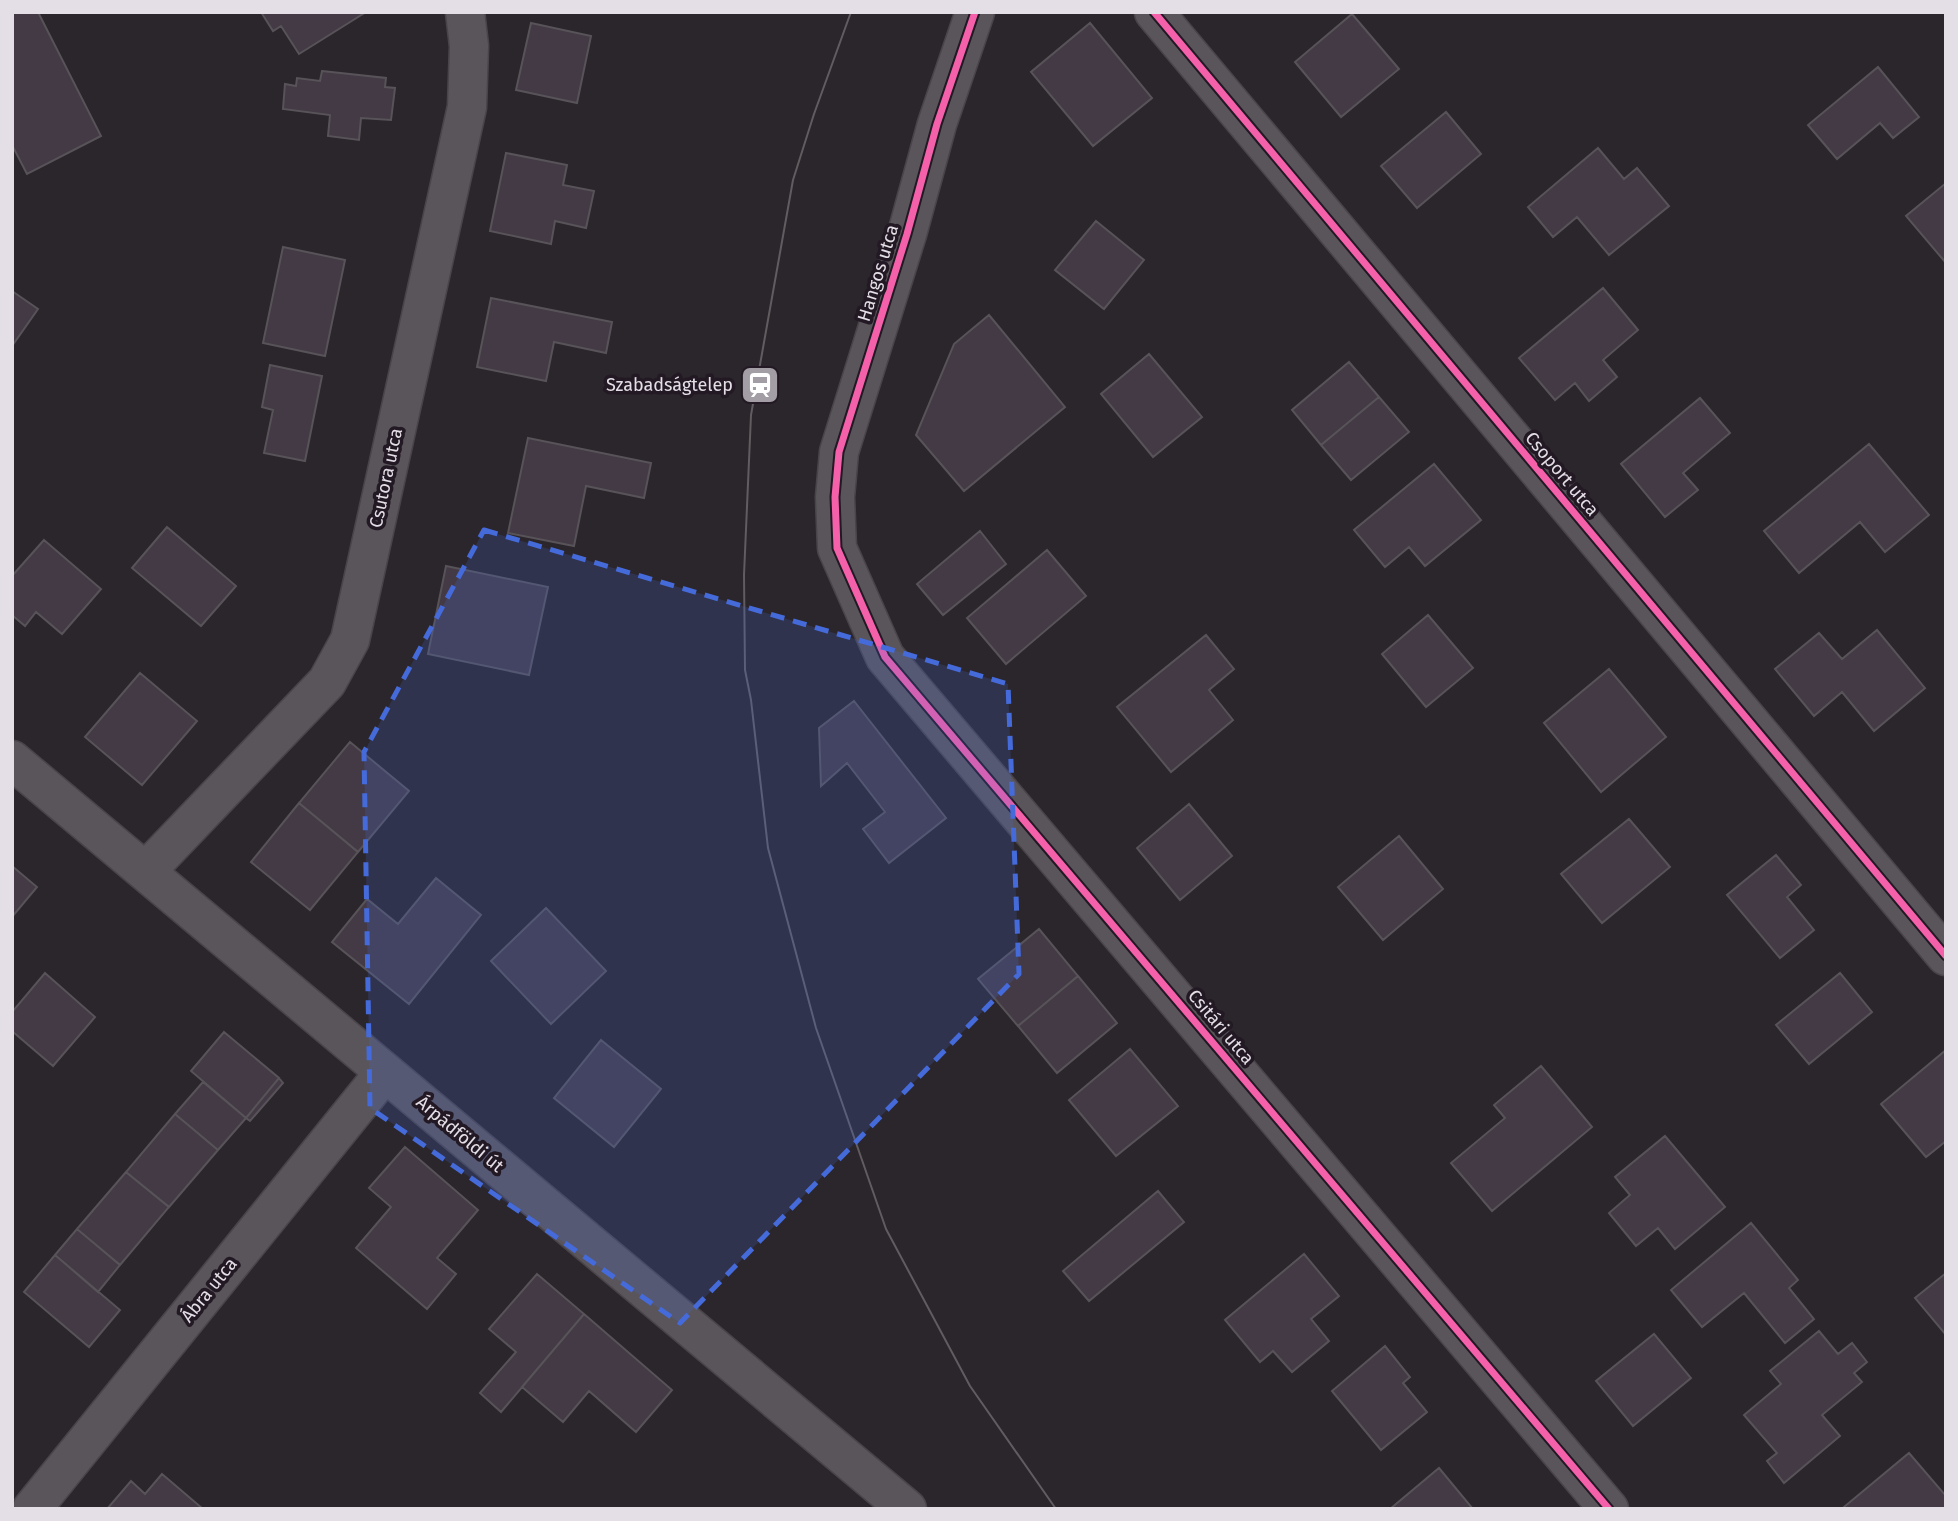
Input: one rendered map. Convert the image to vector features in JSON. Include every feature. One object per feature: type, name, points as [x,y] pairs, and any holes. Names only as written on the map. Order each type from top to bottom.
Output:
[{"type":"street","name":"Csutora utca","points":[[146,871],[327,682],[350,640],[467,107],[469,46],[465,12]]},
{"type":"street","name":"Hangos utca","points":[[837,548],[835,496],[839,453],[907,234],[937,124],[975,12]]},
{"type":"street","name":"Csoport utca","points":[[1154,12],[1946,956]]},
{"type":"street","name":"Csitári utca","points":[[837,548],[885,657],[1609,1509]]},
{"type":"street","name":"Árpádföldi út","points":[[12,760],[907,1509]]},
{"type":"street","name":"Ábra utca","points":[[32,1509],[385,1072]]},
{"type":"highlighted area","points":[[484,530],[1008,684],[1019,974],[680,1323],[370,1108],[364,752]]},
{"type":"building","points":[[12,12],[38,12],[101,136],[27,174],[12,145]]},
{"type":"building","points":[[261,12],[366,12],[299,54],[281,26],[273,31]]},
{"type":"building","points":[[1352,14],[1399,69],[1341,117],[1295,62]]},
{"type":"building","points":[[531,23],[591,36],[577,103],[516,90]]},
{"type":"building","points":[[1090,23],[1152,98],[1093,146],[1031,72]]},
{"type":"building","points":[[1878,67],[1919,117],[1893,138],[1880,123],[1837,159],[1808,125]]},
{"type":"building","points":[[322,71],[386,78],[385,87],[395,88],[391,120],[361,118],[359,140],[328,136],[330,115],[283,109],[285,84],[296,86],[297,78],[320,81]]},
{"type":"building","points":[[1446,112],[1481,154],[1417,208],[1381,166]]},
{"type":"building","points":[[1598,148],[1624,179],[1637,168],[1669,206],[1609,255],[1577,217],[1553,237],[1528,207]]},
{"type":"building","points":[[506,153],[567,165],[563,185],[594,191],[586,228],[555,221],[551,244],[490,231]]},
{"type":"building","points":[[1946,183],[1946,263],[1906,216]]},
{"type":"building","points":[[1096,221],[1144,260],[1104,309],[1055,270]]},
{"type":"building","points":[[283,247],[345,260],[325,356],[263,343]]},
{"type":"building","points":[[1603,288],[1638,330],[1603,360],[1617,377],[1589,401],[1575,383],[1555,400],[1519,358]]},
{"type":"building","points":[[12,291],[38,309],[12,346]]},
{"type":"building","points":[[491,298],[612,322],[606,353],[554,342],[546,381],[477,367]]},
{"type":"building","points":[[989,315],[1065,407],[964,491],[916,435],[954,344]]},
{"type":"building","points":[[1149,354],[1202,417],[1153,457],[1101,394]]},
{"type":"building","points":[[1349,362],[1379,397],[1321,445],[1292,410]]},
{"type":"building","points":[[270,365],[322,376],[305,461],[264,453],[273,410],[262,407]]},
{"type":"building","points":[[1379,397],[1409,432],[1351,480],[1321,445]]},
{"type":"building","points":[[1700,398],[1730,433],[1683,473],[1698,490],[1665,517],[1621,464]]},
{"type":"building","points":[[528,438],[651,463],[644,498],[586,486],[574,546],[508,533]]},
{"type":"building","points":[[1869,444],[1929,515],[1885,552],[1860,522],[1799,573],[1764,531]]},
{"type":"building","points":[[1434,464],[1481,520],[1425,566],[1409,547],[1385,567],[1354,530]]},
{"type":"building","points":[[167,527],[236,586],[201,626],[132,568]]},
{"type":"building","points":[[980,531],[1006,564],[943,615],[917,584]]},
{"type":"building","points":[[44,540],[101,589],[62,634],[36,612],[25,626],[12,615],[12,576]]},
{"type":"building","points":[[1047,550],[1086,596],[1006,664],[967,618]]},
{"type":"building","points":[[446,566],[548,587],[529,675],[428,654]]},
{"type":"building","points":[[1428,615],[1473,668],[1426,707],[1382,654]]},
{"type":"building","points":[[1877,630],[1925,688],[1874,731],[1842,692],[1814,716],[1775,669],[1819,633],[1842,659]]},
{"type":"building","points":[[1206,635],[1234,669],[1209,690],[1233,720],[1171,772],[1117,707]]},
{"type":"building","points":[[1609,669],[1666,737],[1601,792],[1544,723]]},
{"type":"building","points":[[140,673],[197,721],[142,785],[85,737]]},
{"type":"building","points":[[854,701],[946,818],[889,863],[863,829],[885,812],[847,763],[821,786],[819,728]]},
{"type":"building","points":[[350,742],[409,791],[358,852],[299,803]]},
{"type":"building","points":[[299,803],[358,852],[310,910],[251,862]]},
{"type":"building","points":[[1189,804],[1232,856],[1180,900],[1137,848]]},
{"type":"building","points":[[1629,819],[1670,867],[1602,923],[1561,874]]},
{"type":"building","points":[[1399,836],[1443,889],[1383,940],[1338,887]]},
{"type":"building","points":[[1776,855],[1801,885],[1787,897],[1814,930],[1780,958],[1727,895]]},
{"type":"building","points":[[12,866],[37,887],[12,917]]},
{"type":"building","points":[[436,878],[481,915],[409,1004],[332,942],[367,899],[398,924]]},
{"type":"building","points":[[546,908],[606,971],[551,1024],[491,961]]},
{"type":"building","points":[[1039,929],[1078,976],[1018,1026],[978,979]]},
{"type":"building","points":[[45,973],[95,1017],[53,1066],[12,1031],[12,1012]]},
{"type":"building","points":[[1840,973],[1872,1012],[1809,1064],[1776,1025]]},
{"type":"building","points":[[1078,976],[1117,1023],[1057,1073],[1018,1026]]},
{"type":"building","points":[[224,1032],[279,1078],[246,1118],[191,1071]]},
{"type":"building","points":[[601,1040],[661,1089],[614,1147],[554,1098]]},
{"type":"building","points":[[1130,1049],[1178,1106],[1116,1156],[1069,1100]]},
{"type":"building","points":[[1946,1050],[1946,1141],[1926,1157],[1881,1104]]},
{"type":"building","points":[[1541,1066],[1592,1127],[1492,1211],[1451,1163],[1505,1118],[1494,1105]]},
{"type":"building","points":[[279,1078],[283,1083],[250,1121],[246,1118]]},
{"type":"building","points":[[203,1082],[246,1118],[218,1150],[175,1114]]},
{"type":"building","points":[[175,1114],[218,1150],[169,1207],[126,1172]]},
{"type":"building","points":[[1665,1136],[1725,1207],[1675,1249],[1658,1228],[1636,1246],[1609,1213],[1630,1195],[1615,1177]]},
{"type":"building","points":[[405,1147],[478,1210],[437,1258],[456,1274],[427,1309],[356,1248],[391,1207],[369,1188]]},
{"type":"building","points":[[126,1172],[169,1207],[120,1265],[77,1229]]},
{"type":"building","points":[[1158,1191],[1184,1222],[1089,1301],[1063,1271]]},
{"type":"building","points":[[1751,1223],[1798,1280],[1789,1288],[1814,1319],[1785,1343],[1744,1293],[1702,1327],[1671,1290]]},
{"type":"building","points":[[77,1229],[120,1265],[98,1292],[55,1255]]},
{"type":"building","points":[[1304,1254],[1339,1296],[1311,1319],[1329,1341],[1292,1372],[1273,1351],[1260,1362],[1225,1320]]},
{"type":"building","points":[[55,1255],[120,1310],[89,1347],[24,1292]]},
{"type":"building","points":[[1946,1273],[1946,1335],[1915,1298]]},
{"type":"building","points":[[537,1274],[584,1314],[501,1412],[480,1393],[516,1352],[489,1329]]},
{"type":"building","points":[[584,1314],[672,1390],[636,1432],[589,1391],[563,1422],[522,1387]]},
{"type":"building","points":[[1819,1331],[1838,1354],[1852,1343],[1867,1362],[1854,1373],[1862,1382],[1822,1415],[1840,1436],[1784,1483],[1767,1461],[1777,1453],[1744,1415],[1781,1384],[1770,1371]]},
{"type":"building","points":[[1654,1334],[1691,1378],[1633,1426],[1596,1381]]},
{"type":"building","points":[[1385,1346],[1410,1377],[1403,1383],[1427,1412],[1381,1450],[1332,1391]]},
{"type":"building","points":[[1909,1453],[1946,1496],[1946,1509],[1845,1509],[1844,1507]]},
{"type":"building","points":[[1439,1468],[1473,1509],[1390,1509]]},
{"type":"building","points":[[162,1474],[203,1509],[107,1509],[131,1481],[145,1494]]},
{"type":"tram line","points":[[851,12],[793,180],[751,415],[744,575],[745,670],[751,700],[768,848],[816,1028],[886,1229],[970,1386],[1056,1509]]},
{"type":"cycle path","points":[[975,12],[937,124],[907,234],[839,452],[835,497],[837,548],[885,657],[1609,1509]]},
{"type":"cycle path","points":[[1154,12],[1946,956]]},
{"type":"place","name":"Szabadságtelep","points":[[760,385]]}]
